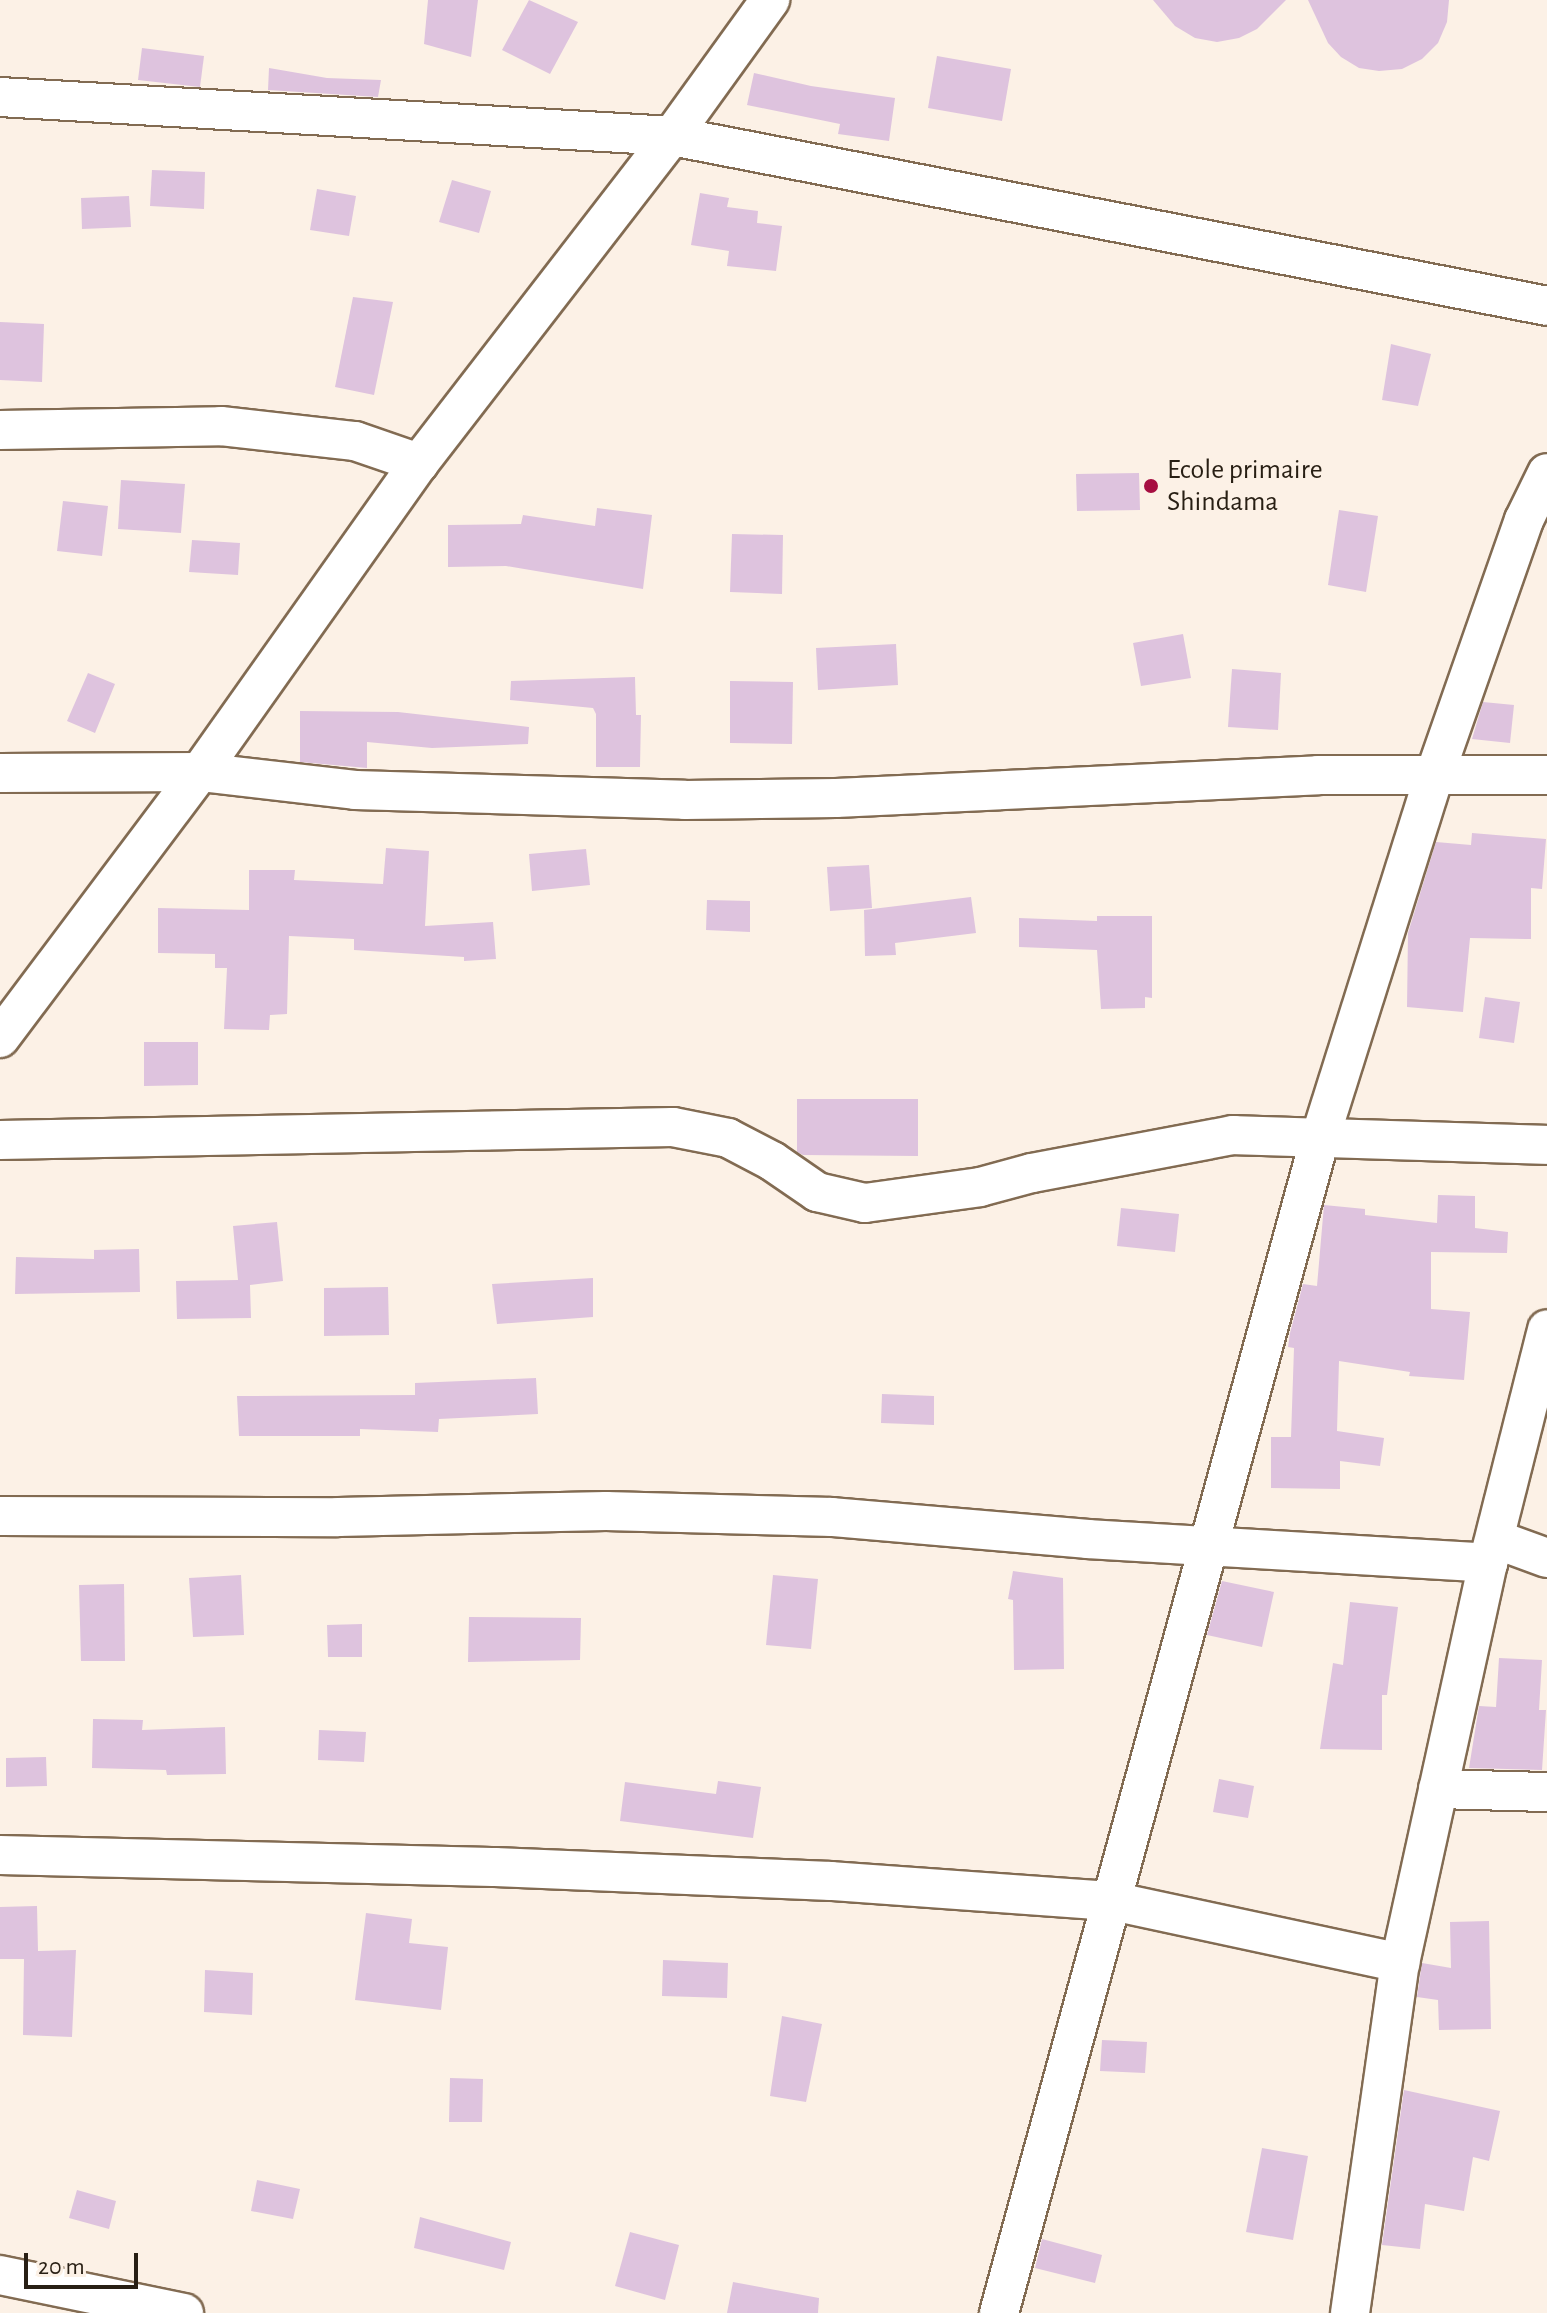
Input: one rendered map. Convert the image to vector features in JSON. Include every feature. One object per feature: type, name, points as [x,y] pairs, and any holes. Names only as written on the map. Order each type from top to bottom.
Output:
[{"type":"street","points":[[0,1038],[200,772],[419,463],[672,136],[770,0]]},
{"type":"street","points":[[0,97],[672,136],[1547,306]]},
{"type":"street","points":[[0,430],[221,426],[355,441],[419,463]]},
{"type":"street","points":[[999,2313],[1320,1138],[1435,774],[1524,520],[1547,473]]},
{"type":"street","points":[[0,773],[200,772],[355,790],[685,800],[836,798],[1318,775],[1547,775]]},
{"type":"street","points":[[0,1140],[673,1127],[728,1138],[772,1161],[817,1192],[865,1203],[980,1187],[1166,1145],[1233,1135],[1547,1145]]},
{"type":"street","points":[[1350,2313],[1400,1963],[1492,1551],[1547,1329]]},
{"type":"street","points":[[0,1516],[322,1517],[606,1511],[832,1517],[1208,1546],[1492,1551],[1547,1558]]},
{"type":"street","points":[[1438,1789],[1547,1792]]},
{"type":"street","points":[[0,1855],[495,1867],[831,1881],[1112,1901],[1400,1963]]},
{"type":"street","points":[[0,2275],[184,2313]]},
{"type":"building","points":[[428,0],[478,0],[471,57],[424,44]]},
{"type":"building","points":[[529,0],[578,22],[550,74],[502,50]]},
{"type":"building","points":[[1153,0],[1286,0],[1257,29],[1239,38],[1217,42],[1195,38],[1175,26]]},
{"type":"building","points":[[1308,0],[1449,0],[1447,22],[1438,43],[1422,59],[1402,69],[1379,71],[1359,68],[1341,57],[1328,43]]},
{"type":"building","points":[[142,48],[204,56],[200,87],[138,80]]},
{"type":"building","points":[[937,56],[1011,69],[1002,121],[928,108]]},
{"type":"building","points":[[269,68],[327,78],[381,80],[378,97],[268,90]]},
{"type":"building","points":[[754,73],[811,86],[895,98],[889,141],[838,134],[840,124],[747,105]]},
{"type":"building","points":[[152,170],[205,172],[204,209],[150,206]]},
{"type":"building","points":[[452,180],[491,191],[479,233],[439,222]]},
{"type":"building","points":[[317,189],[356,196],[349,236],[310,230]]},
{"type":"building","points":[[700,193],[729,198],[727,207],[758,211],[757,223],[782,226],[776,271],[727,266],[729,251],[691,245]]},
{"type":"building","points":[[129,196],[131,227],[82,229],[81,198]]},
{"type":"building","points":[[353,297],[393,302],[374,395],[335,387]]},
{"type":"building","points":[[0,322],[44,324],[42,382],[0,380]]},
{"type":"building","points":[[1391,344],[1431,354],[1418,406],[1382,400]]},
{"type":"building","points":[[1139,473],[1140,510],[1077,511],[1076,474]]},
{"type":"building","points":[[121,480],[185,484],[181,533],[118,529]]},
{"type":"building","points":[[63,501],[108,506],[102,556],[57,551]]},
{"type":"building","points":[[597,508],[652,515],[643,589],[506,566],[448,567],[448,525],[521,524],[523,515],[595,526]]},
{"type":"building","points":[[1339,510],[1378,516],[1366,592],[1328,585]]},
{"type":"building","points":[[732,534],[783,535],[782,594],[730,592]]},
{"type":"building","points":[[192,540],[240,543],[238,575],[189,572]]},
{"type":"building","points":[[1183,634],[1191,678],[1141,686],[1133,643]]},
{"type":"building","points":[[896,644],[898,685],[818,690],[816,648]]},
{"type":"building","points":[[1232,669],[1281,673],[1278,730],[1228,727]]},
{"type":"building","points":[[88,673],[115,684],[95,733],[67,721]]},
{"type":"building","points":[[635,677],[636,715],[641,715],[640,767],[596,767],[596,714],[593,708],[510,700],[511,681]]},
{"type":"building","points":[[730,681],[793,682],[792,744],[730,743]]},
{"type":"building","points":[[1483,702],[1514,705],[1510,743],[1472,739]]},
{"type":"building","points":[[300,711],[398,712],[529,727],[528,744],[432,748],[367,742],[367,768],[300,762]]},
{"type":"building","points":[[1472,833],[1546,839],[1542,889],[1531,888],[1531,939],[1470,938],[1463,1012],[1407,1007],[1408,933],[1436,842],[1471,845]]},
{"type":"building","points":[[386,848],[429,851],[425,926],[493,922],[496,959],[464,961],[464,957],[354,950],[354,939],[289,936],[287,1014],[270,1015],[269,1030],[224,1029],[227,968],[215,968],[215,954],[158,953],[158,908],[249,910],[249,870],[295,870],[294,880],[383,884]]},
{"type":"building","points":[[586,849],[590,885],[532,891],[529,854]]},
{"type":"building","points":[[869,865],[872,908],[830,911],[827,867]]},
{"type":"building","points":[[971,897],[976,933],[895,943],[896,955],[865,956],[864,910]]},
{"type":"building","points":[[707,900],[750,901],[750,932],[706,930]]},
{"type":"building","points":[[1097,916],[1152,916],[1152,998],[1145,997],[1145,1008],[1101,1009],[1097,950],[1019,947],[1019,918],[1097,921]]},
{"type":"building","points":[[1485,997],[1520,1002],[1514,1043],[1479,1038]]},
{"type":"building","points":[[144,1042],[198,1042],[198,1085],[144,1086]]},
{"type":"building","points":[[797,1099],[918,1099],[918,1156],[803,1155],[797,1152]]},
{"type":"building","points":[[1438,1195],[1475,1196],[1475,1228],[1508,1232],[1507,1253],[1431,1252],[1431,1309],[1470,1312],[1464,1380],[1409,1376],[1410,1372],[1339,1361],[1337,1431],[1384,1438],[1380,1466],[1340,1461],[1340,1489],[1271,1488],[1271,1437],[1291,1437],[1294,1348],[1288,1347],[1303,1284],[1317,1286],[1324,1205],[1365,1209],[1365,1215],[1437,1223]]},
{"type":"building","points":[[1121,1208],[1179,1214],[1175,1252],[1117,1246]]},
{"type":"building","points":[[277,1222],[283,1281],[250,1285],[251,1318],[177,1319],[176,1281],[238,1280],[233,1226]]},
{"type":"building","points":[[139,1249],[140,1292],[15,1294],[16,1257],[94,1259],[94,1250]]},
{"type":"building","points":[[593,1278],[593,1317],[497,1324],[492,1284]]},
{"type":"building","points":[[388,1287],[389,1335],[324,1336],[324,1288]]},
{"type":"building","points":[[536,1378],[538,1414],[439,1419],[438,1432],[360,1429],[360,1436],[239,1436],[237,1396],[415,1395],[415,1383]]},
{"type":"building","points":[[882,1394],[934,1396],[934,1425],[881,1423]]},
{"type":"building","points":[[1013,1571],[1063,1578],[1064,1669],[1014,1670],[1013,1600],[1008,1599]]},
{"type":"building","points":[[241,1575],[244,1635],[193,1637],[189,1578]]},
{"type":"building","points":[[773,1575],[818,1579],[811,1649],[766,1645]]},
{"type":"building","points":[[1222,1581],[1274,1592],[1262,1647],[1207,1635]]},
{"type":"building","points":[[124,1584],[125,1661],[81,1661],[79,1585]]},
{"type":"building","points":[[1350,1602],[1398,1607],[1387,1695],[1382,1695],[1382,1750],[1320,1749],[1333,1663],[1343,1665]]},
{"type":"building","points":[[469,1617],[581,1618],[580,1660],[468,1662]]},
{"type":"building","points":[[362,1624],[362,1657],[328,1657],[327,1625]]},
{"type":"building","points":[[1499,1658],[1542,1660],[1539,1710],[1546,1710],[1542,1770],[1469,1768],[1479,1706],[1496,1707]]},
{"type":"building","points":[[93,1719],[143,1720],[142,1730],[225,1727],[226,1774],[167,1775],[166,1770],[92,1768]]},
{"type":"building","points":[[319,1730],[366,1732],[364,1762],[318,1760]]},
{"type":"building","points":[[46,1757],[47,1786],[6,1787],[6,1758]]},
{"type":"building","points":[[1219,1779],[1254,1786],[1248,1818],[1213,1812]]},
{"type":"building","points":[[718,1781],[761,1787],[753,1838],[620,1821],[625,1782],[716,1794]]},
{"type":"building","points":[[37,1906],[38,1951],[76,1950],[72,2037],[23,2035],[24,1959],[0,1959],[0,1907]]},
{"type":"building","points":[[366,1913],[412,1919],[409,1943],[448,1947],[441,2010],[355,2000]]},
{"type":"building","points":[[1489,1921],[1491,2029],[1439,2030],[1438,2000],[1417,1997],[1422,1963],[1451,1968],[1450,1922]]},
{"type":"building","points":[[663,1960],[728,1963],[727,1998],[662,1996]]},
{"type":"building","points":[[205,1970],[253,1973],[252,2015],[204,2012]]},
{"type":"building","points":[[782,2016],[822,2024],[806,2102],[770,2096]]},
{"type":"building","points":[[1102,2040],[1147,2042],[1145,2073],[1100,2071]]},
{"type":"building","points":[[450,2078],[483,2079],[482,2122],[449,2122]]},
{"type":"building","points":[[1404,2090],[1500,2111],[1489,2161],[1473,2157],[1464,2211],[1425,2204],[1420,2249],[1382,2245]]},
{"type":"building","points":[[1262,2148],[1308,2156],[1293,2240],[1246,2232]]},
{"type":"building","points":[[257,2180],[300,2189],[293,2219],[251,2211]]},
{"type":"building","points":[[77,2190],[116,2201],[109,2229],[69,2218]]},
{"type":"building","points":[[420,2217],[511,2242],[504,2270],[414,2248]]},
{"type":"building","points":[[630,2232],[679,2245],[665,2300],[615,2286]]},
{"type":"building","points":[[1042,2239],[1102,2255],[1095,2283],[1035,2268]]},
{"type":"building","points":[[733,2282],[819,2298],[818,2313],[727,2313]]},
{"type":"place","name":"Ecole primaire Shindama","points":[[1151,486]]}]
